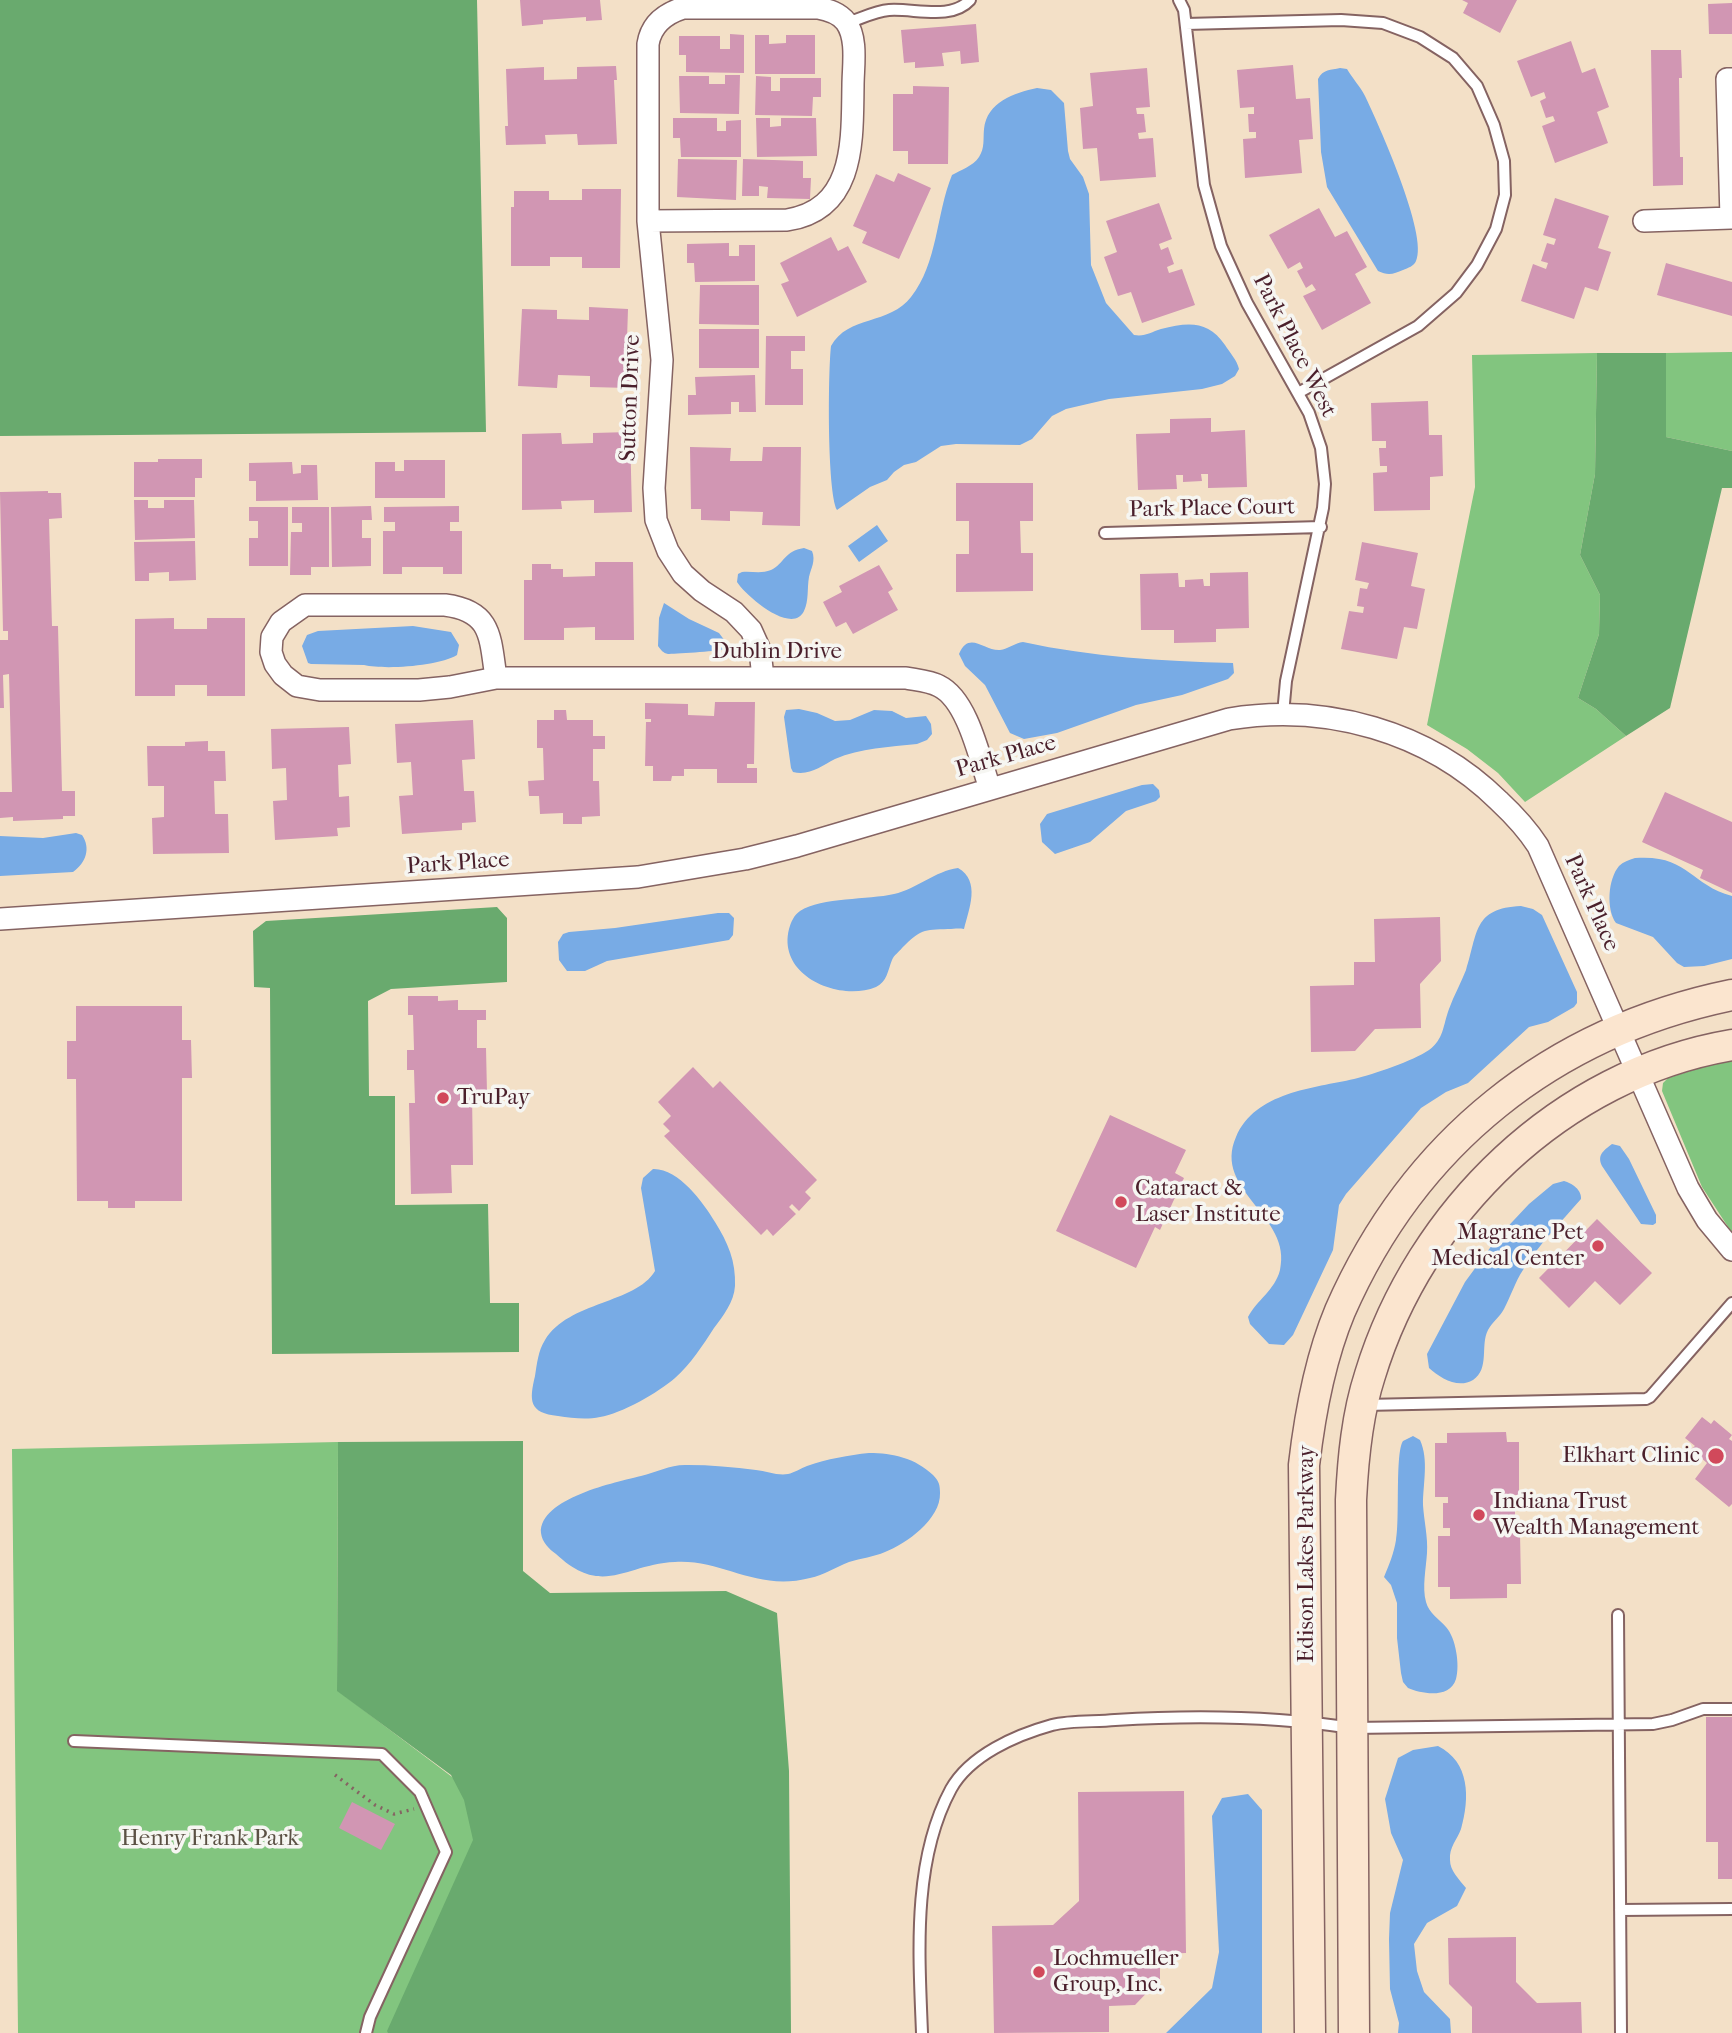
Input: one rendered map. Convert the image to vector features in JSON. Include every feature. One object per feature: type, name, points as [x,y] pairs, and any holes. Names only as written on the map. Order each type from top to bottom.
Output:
[{"type":"street","name":"Sutton Drive","points":[[763,678],[760,650],[751,630],[734,611],[702,591],[683,574],[668,551],[656,520],[654,488],[662,360],[648,221],[649,36],[661,19],[682,8],[818,8],[837,14],[847,23]]},
{"type":"street","points":[[648,221],[787,220],[802,218],[817,210],[830,198],[847,168],[852,144],[853,52],[847,23]]},
{"type":"street","points":[[1644,221],[1731,218],[1727,79],[1732,79]]},
{"type":"street","name":"Dublin Drive","points":[[496,678],[489,630],[477,615],[462,607],[305,606],[281,622],[272,637],[271,652],[283,675],[297,686],[320,690],[419,690],[496,678],[906,678],[939,686],[956,701],[965,717],[990,789]]},
{"type":"street","name":"Park Place","points":[[0,919],[638,877],[745,859],[1228,719],[1283,714],[1320,716],[1361,723],[1398,736],[1443,757],[1481,783],[1530,833],[1688,1188],[1707,1220],[1732,1250]]},
{"type":"street","name":"Edison Lakes Parkway","points":[[1310,2033],[1304,1465],[1322,1367],[1340,1313],[1370,1249],[1401,1202],[1448,1145],[1478,1119],[1534,1076],[1579,1048],[1618,1029],[1667,1011],[1732,995]]},
{"type":"street","name":"Edison Lakes Parkway","points":[[1354,2033],[1351,1500],[1362,1405],[1370,1374],[1390,1321],[1419,1265],[1467,1198],[1534,1134],[1591,1096],[1637,1074],[1677,1059],[1732,1045]]},
{"type":"lane","points":[[847,23],[889,10],[942,12],[970,0]]},
{"type":"lane","name":"Park Place West","points":[[1178,0],[1184,10],[1186,24],[1203,185],[1221,246],[1247,303],[1309,413],[1321,449],[1325,484],[1321,527],[1286,681],[1283,714]]},
{"type":"lane","points":[[1186,24],[1341,20],[1383,23],[1420,37],[1453,58],[1476,86],[1494,125],[1504,161],[1505,195],[1496,229],[1477,265],[1456,293],[1418,326],[1298,393]]},
{"type":"lane","name":"Park Place Court","points":[[1105,533],[1321,527]]},
{"type":"lane","points":[[1362,1405],[1646,1399],[1732,1303]]},
{"type":"lane","points":[[1618,1615],[1621,2033]]},
{"type":"lane","points":[[922,2033],[921,1900],[925,1863],[934,1831],[952,1787],[975,1762],[1013,1739],[1054,1724],[1184,1716],[1307,1721],[1352,1728],[1653,1724],[1703,1709],[1732,1709]]},
{"type":"lane","points":[[74,1741],[382,1754],[420,1792],[446,1852],[370,2017],[366,2033]]},
{"type":"lane","points":[[1620,1910],[1732,1909]]},
{"type":"path","points":[[335,1775],[375,1805],[394,1814],[425,1804]]},
{"type":"green space","points":[[0,0],[477,0],[486,432],[0,436]]},
{"type":"green space","points":[[1732,352],[1732,451],[1666,437],[1666,353]]},
{"type":"green space","points":[[1597,353],[1595,474],[1580,555],[1600,595],[1599,634],[1578,698],[1596,709],[1626,736],[1525,802],[1498,773],[1467,749],[1427,725],[1475,487],[1472,355]]},
{"type":"green space","points":[[1597,353],[1666,353],[1666,437],[1732,451],[1732,488],[1722,488],[1670,708],[1626,736],[1596,709],[1578,698],[1599,634],[1600,595],[1580,555],[1595,474]]},
{"type":"green space","points":[[497,907],[507,918],[507,982],[391,989],[368,1001],[369,1096],[395,1096],[395,1205],[488,1204],[490,1303],[519,1303],[519,1352],[272,1354],[270,988],[254,987],[253,931],[266,921]]},
{"type":"green space","points":[[1732,1058],[1732,1233],[1702,1187],[1662,1091],[1663,1083],[1668,1078]]},
{"type":"green space","points":[[523,1441],[523,1571],[550,1593],[726,1591],[777,1613],[789,1771],[791,2033],[387,2031],[473,1840],[464,1800],[451,1775],[337,1691],[338,1442]]},
{"type":"green space","name":"Henry Frank Park","points":[[338,1442],[337,1690],[791,2033],[18,2033],[12,1449]]},
{"type":"water","points":[[1347,69],[1365,96],[1409,205],[1418,248],[1416,261],[1411,267],[1394,273],[1385,274],[1378,271],[1327,187],[1321,152],[1318,79],[1325,72]]},
{"type":"water","points":[[1037,88],[1051,90],[1064,103],[1070,159],[1083,177],[1089,194],[1091,265],[1106,303],[1134,335],[1145,335],[1180,325],[1204,327],[1218,337],[1239,369],[1235,376],[1222,384],[1202,389],[1109,399],[1066,409],[1052,416],[1032,439],[1020,445],[941,446],[916,462],[904,465],[887,480],[870,487],[837,510],[830,456],[831,346],[838,336],[848,329],[892,312],[911,297],[927,269],[952,175],[970,165],[981,154],[986,120],[996,105],[1011,96]]},
{"type":"water","points":[[877,525],[888,541],[859,562],[848,546]]},
{"type":"water","points":[[804,548],[812,551],[813,561],[806,607],[798,617],[790,619],[769,611],[749,596],[737,582],[738,574],[771,570],[788,554]]},
{"type":"water","points":[[664,603],[719,633],[725,641],[722,650],[668,654],[663,652],[658,646],[659,618]]},
{"type":"water","points":[[413,626],[451,632],[459,645],[457,655],[438,662],[398,667],[311,664],[308,663],[302,646],[307,635],[318,631]]},
{"type":"water","points":[[972,642],[1000,650],[1023,642],[1127,657],[1233,663],[1234,673],[1228,679],[1182,695],[1136,705],[1057,733],[1024,739],[1010,733],[985,685],[965,666],[959,654],[967,643]]},
{"type":"water","points":[[799,709],[835,721],[850,720],[874,710],[892,711],[906,718],[926,716],[931,724],[932,734],[927,740],[917,744],[855,752],[810,771],[793,772],[784,717],[786,710]]},
{"type":"water","points":[[1153,784],[1159,790],[1160,797],[1156,801],[1126,811],[1090,842],[1055,854],[1042,842],[1040,824],[1047,814]]},
{"type":"water","points":[[76,833],[82,835],[87,850],[84,860],[73,872],[0,876],[0,836],[43,838]]},
{"type":"water","points":[[1635,858],[1653,858],[1678,865],[1718,891],[1732,896],[1732,959],[1704,966],[1684,967],[1653,937],[1616,923],[1610,902],[1612,878],[1619,866]]},
{"type":"water","points":[[958,868],[969,880],[972,896],[964,929],[933,930],[918,934],[894,957],[880,985],[861,991],[829,988],[801,972],[792,960],[788,946],[789,929],[796,915],[809,906],[894,894]]},
{"type":"water","points":[[1521,906],[1542,915],[1577,992],[1577,1003],[1548,1022],[1529,1027],[1468,1083],[1446,1092],[1421,1108],[1346,1194],[1339,1205],[1333,1250],[1293,1335],[1284,1345],[1269,1344],[1250,1324],[1248,1317],[1278,1277],[1281,1251],[1275,1234],[1235,1173],[1232,1156],[1236,1137],[1245,1122],[1271,1101],[1304,1089],[1372,1074],[1404,1063],[1434,1046],[1466,970],[1480,925],[1494,912]]},
{"type":"water","points":[[729,913],[734,918],[733,935],[729,940],[607,961],[585,971],[567,971],[559,960],[558,942],[563,934],[569,932]]},
{"type":"water","points":[[1612,1144],[1620,1146],[1629,1159],[1656,1215],[1656,1223],[1653,1225],[1641,1224],[1602,1166],[1602,1153]]},
{"type":"water","points":[[653,1169],[672,1174],[689,1188],[720,1230],[734,1268],[735,1286],[730,1303],[686,1367],[650,1396],[618,1412],[595,1418],[584,1419],[541,1412],[533,1404],[532,1392],[538,1358],[545,1340],[556,1327],[570,1317],[633,1290],[646,1282],[655,1271],[641,1188],[643,1178]]},
{"type":"water","points":[[1564,1181],[1576,1187],[1581,1199],[1543,1242],[1520,1275],[1504,1309],[1488,1330],[1483,1363],[1478,1375],[1473,1380],[1455,1383],[1438,1375],[1429,1368],[1427,1354],[1465,1282],[1498,1237],[1529,1204],[1553,1184]]},
{"type":"water","points":[[1413,1436],[1420,1440],[1425,1464],[1423,1505],[1427,1547],[1424,1584],[1426,1602],[1434,1616],[1449,1632],[1457,1659],[1457,1673],[1453,1685],[1448,1690],[1435,1693],[1408,1688],[1403,1682],[1397,1638],[1397,1603],[1391,1585],[1384,1577],[1396,1540],[1401,1448],[1403,1441]]},
{"type":"water","points":[[869,1453],[903,1458],[919,1464],[933,1475],[940,1490],[935,1512],[912,1537],[893,1548],[810,1578],[773,1581],[692,1562],[657,1564],[614,1575],[587,1574],[548,1548],[541,1533],[544,1521],[552,1510],[565,1501],[598,1487],[670,1467],[713,1466],[784,1474],[822,1461]]},
{"type":"water","points":[[1438,1746],[1456,1761],[1465,1782],[1464,1817],[1451,1851],[1450,1864],[1466,1888],[1457,1906],[1427,1923],[1414,1944],[1417,1971],[1424,1992],[1450,2019],[1451,2033],[1398,2033],[1399,2023],[1390,1989],[1389,1939],[1390,1913],[1403,1860],[1391,1833],[1385,1799],[1398,1758],[1413,1750]]},
{"type":"water","points":[[1248,1794],[1262,1810],[1262,2033],[1166,2033],[1212,1988],[1219,1952],[1212,1816],[1222,1798]]},
{"type":"building","points":[[520,0],[600,0],[602,20],[586,21],[586,17],[543,20],[543,24],[522,26]]},
{"type":"building","points":[[1462,0],[1517,0],[1500,33],[1463,13],[1468,3]]},
{"type":"building","points":[[1732,3],[1732,34],[1709,34],[1708,4]]},
{"type":"building","points":[[976,24],[979,62],[961,64],[960,51],[942,53],[944,66],[915,68],[915,62],[904,63],[901,30]]},
{"type":"building","points":[[730,34],[744,35],[744,73],[686,72],[686,55],[679,55],[679,36],[720,36],[720,49],[730,49]]},
{"type":"building","points":[[755,35],[769,35],[769,44],[786,43],[786,35],[815,35],[815,74],[755,74]]},
{"type":"building","points":[[1571,41],[1582,73],[1595,68],[1609,107],[1597,112],[1608,143],[1555,163],[1542,126],[1555,121],[1553,116],[1546,118],[1540,101],[1546,98],[1544,92],[1531,97],[1517,61]]},
{"type":"building","points":[[1651,50],[1681,50],[1680,157],[1683,157],[1683,185],[1653,186]]},
{"type":"building","points":[[1293,65],[1296,99],[1310,98],[1313,139],[1299,140],[1302,173],[1245,178],[1243,139],[1256,138],[1256,132],[1249,132],[1248,114],[1254,114],[1254,107],[1240,108],[1237,70]]},
{"type":"building","points":[[616,66],[617,80],[614,80],[617,144],[578,145],[577,134],[545,135],[546,144],[506,145],[506,69],[544,67],[544,80],[577,79],[577,67]]},
{"type":"building","points":[[1147,68],[1150,107],[1136,108],[1137,114],[1144,114],[1146,132],[1138,133],[1139,139],[1153,138],[1156,177],[1100,181],[1097,148],[1083,149],[1080,108],[1093,106],[1090,73]]},
{"type":"building","points":[[725,75],[740,75],[739,114],[680,113],[679,76],[709,76],[709,84],[725,84]]},
{"type":"building","points":[[756,76],[771,77],[771,91],[780,91],[780,78],[821,78],[821,97],[813,97],[812,116],[755,115]]},
{"type":"building","points":[[913,86],[949,87],[948,164],[908,164],[908,151],[893,151],[893,94],[913,94]]},
{"type":"building","points":[[673,118],[717,118],[717,131],[726,131],[726,121],[741,120],[741,157],[681,157],[680,138],[673,138]]},
{"type":"building","points":[[756,118],[770,118],[770,127],[781,126],[781,118],[816,118],[817,156],[757,157]]},
{"type":"building","points":[[678,159],[737,160],[736,200],[677,197]]},
{"type":"building","points":[[743,159],[803,161],[803,178],[811,178],[810,199],[767,198],[768,187],[759,186],[759,196],[742,196]]},
{"type":"building","points":[[898,173],[931,188],[899,259],[862,243],[867,232],[853,226],[876,174],[894,182]]},
{"type":"building","points":[[582,189],[621,189],[620,268],[582,268],[582,257],[550,257],[550,266],[511,266],[511,207],[514,207],[514,191],[549,191],[549,200],[582,200]]},
{"type":"building","points":[[1555,198],[1609,216],[1598,248],[1611,252],[1598,291],[1585,287],[1574,319],[1521,301],[1533,264],[1546,269],[1548,263],[1541,261],[1547,243],[1554,245],[1556,239],[1543,235]]},
{"type":"building","points":[[1159,203],[1172,239],[1159,244],[1161,250],[1168,247],[1174,264],[1167,267],[1169,273],[1182,269],[1195,305],[1142,323],[1131,292],[1118,296],[1104,257],[1117,252],[1106,221]]},
{"type":"building","points":[[1319,208],[1335,237],[1347,231],[1367,267],[1355,274],[1371,303],[1322,330],[1303,296],[1316,290],[1312,284],[1306,288],[1297,271],[1303,268],[1300,262],[1288,269],[1269,235]]},
{"type":"building","points":[[831,237],[838,251],[848,246],[867,282],[797,317],[781,284],[789,281],[780,263]]},
{"type":"building","points":[[729,243],[729,256],[739,256],[739,245],[755,245],[755,281],[695,282],[694,263],[687,263],[687,244]]},
{"type":"building","points":[[1666,263],[1732,282],[1732,316],[1657,295]]},
{"type":"building","points":[[700,285],[759,285],[759,325],[699,324]]},
{"type":"building","points":[[589,307],[628,309],[626,370],[630,370],[629,388],[590,387],[590,376],[558,375],[557,388],[518,386],[522,309],[557,310],[557,319],[589,320]]},
{"type":"building","points":[[699,329],[759,329],[759,368],[699,368]]},
{"type":"building","points":[[766,336],[805,336],[805,351],[791,351],[791,369],[803,369],[803,405],[765,405]]},
{"type":"building","points":[[755,375],[756,412],[739,412],[739,402],[731,402],[731,414],[688,415],[688,395],[696,395],[695,377]]},
{"type":"building","points":[[1428,401],[1429,435],[1442,435],[1443,476],[1430,477],[1430,510],[1374,511],[1373,473],[1387,472],[1387,466],[1380,466],[1379,448],[1386,448],[1386,441],[1372,441],[1371,403]]},
{"type":"building","points":[[1211,418],[1211,432],[1245,430],[1247,487],[1208,488],[1208,474],[1201,474],[1202,481],[1183,482],[1183,475],[1176,475],[1177,489],[1138,490],[1136,434],[1170,433],[1170,419]]},
{"type":"building","points":[[630,432],[632,512],[594,513],[594,500],[561,501],[562,509],[522,510],[522,434],[561,433],[562,444],[593,443],[593,433]]},
{"type":"building","points":[[690,447],[731,448],[730,461],[762,461],[763,447],[801,447],[800,526],[762,525],[763,512],[730,511],[730,521],[701,520],[701,509],[691,509]]},
{"type":"building","points":[[158,459],[202,459],[202,478],[195,478],[195,497],[134,497],[134,462],[158,462]]},
{"type":"building","points":[[404,460],[445,460],[445,498],[375,498],[375,462],[395,462],[395,471],[404,471]]},
{"type":"building","points":[[292,462],[293,474],[301,473],[301,465],[317,465],[318,500],[256,501],[256,481],[249,481],[249,463]]},
{"type":"building","points":[[956,483],[1033,483],[1033,521],[1020,521],[1021,553],[1033,553],[1033,591],[956,592],[956,554],[969,554],[969,521],[956,521]]},
{"type":"building","points":[[0,492],[61,493],[62,518],[49,519],[52,626],[58,626],[62,791],[75,791],[75,816],[13,821],[13,817],[0,818],[0,792],[12,792],[9,674],[3,675],[4,708],[0,708],[0,640],[8,640],[8,631],[3,631]]},
{"type":"building","points":[[134,500],[148,500],[148,508],[164,508],[164,500],[194,500],[195,538],[135,540]]},
{"type":"building","points":[[371,506],[372,520],[362,520],[362,538],[371,538],[371,566],[332,567],[331,507]]},
{"type":"building","points":[[459,506],[459,522],[450,522],[450,531],[462,531],[462,574],[443,574],[443,567],[402,567],[402,574],[383,574],[383,531],[395,531],[395,522],[384,522],[384,507]]},
{"type":"building","points":[[249,507],[288,507],[288,566],[249,566],[249,538],[258,538],[258,521],[249,521]]},
{"type":"building","points":[[292,507],[329,507],[329,567],[311,567],[311,575],[290,575],[291,532],[302,532],[302,523],[292,523]]},
{"type":"building","points":[[195,541],[196,580],[169,581],[169,572],[149,573],[149,581],[135,581],[134,542]]},
{"type":"building","points":[[1362,542],[1418,553],[1411,586],[1425,589],[1417,629],[1404,627],[1397,659],[1341,649],[1349,611],[1363,613],[1364,607],[1357,606],[1360,588],[1367,589],[1369,583],[1355,580]]},
{"type":"building","points":[[595,562],[633,562],[634,640],[595,640],[595,627],[564,628],[564,640],[524,640],[524,580],[532,580],[532,564],[551,564],[551,569],[563,569],[563,577],[595,576]]},
{"type":"building","points":[[879,565],[893,589],[888,592],[898,610],[853,634],[846,622],[836,627],[823,602],[842,592],[839,586]]},
{"type":"building","points":[[1248,572],[1249,628],[1216,629],[1216,642],[1174,643],[1174,630],[1141,630],[1140,574],[1178,573],[1179,587],[1185,587],[1185,580],[1203,579],[1204,586],[1210,586],[1210,573]]},
{"type":"building","points":[[174,618],[174,629],[207,629],[207,618],[245,618],[245,696],[207,696],[207,685],[175,685],[175,696],[135,696],[135,619]]},
{"type":"building","points":[[715,702],[755,702],[754,764],[747,764],[747,768],[757,768],[757,783],[717,783],[717,769],[684,769],[684,776],[672,776],[671,781],[653,781],[653,766],[645,766],[646,722],[651,722],[651,719],[645,719],[645,703],[688,704],[688,715],[714,716]]},
{"type":"building","points":[[554,710],[566,710],[567,720],[593,720],[593,736],[605,736],[605,749],[593,749],[593,781],[599,781],[600,816],[582,817],[582,824],[563,824],[563,813],[540,814],[539,796],[529,796],[528,781],[544,780],[543,748],[537,748],[537,720],[554,720]]},
{"type":"building","points":[[473,720],[475,759],[462,760],[464,791],[474,791],[476,822],[462,823],[462,830],[402,834],[399,796],[413,795],[411,762],[397,763],[395,724]]},
{"type":"building","points":[[349,727],[351,764],[338,765],[339,797],[349,796],[350,827],[337,828],[338,836],[275,840],[273,801],[287,800],[286,768],[272,769],[271,729]]},
{"type":"building","points":[[208,741],[208,751],[225,751],[226,781],[214,781],[215,814],[228,814],[229,853],[153,854],[152,818],[164,817],[164,786],[148,786],[147,746],[185,746],[185,742]]},
{"type":"building","points":[[1665,792],[1732,822],[1732,893],[1700,878],[1703,870],[1642,842]]},
{"type":"building","points":[[1440,917],[1441,961],[1420,984],[1421,1028],[1375,1029],[1355,1051],[1311,1052],[1310,986],[1354,985],[1354,962],[1375,962],[1374,919]]},
{"type":"building","name":"TruPay","points":[[408,996],[438,996],[438,1001],[458,1000],[458,1010],[486,1010],[486,1020],[477,1020],[477,1048],[486,1048],[487,1093],[472,1093],[473,1165],[451,1165],[452,1193],[411,1194],[409,1103],[415,1103],[414,1070],[407,1070],[407,1050],[414,1050],[413,1015],[408,1015]]},
{"type":"building","points":[[76,1006],[182,1006],[182,1040],[191,1040],[192,1078],[182,1078],[182,1201],[135,1201],[135,1208],[108,1208],[108,1201],[77,1201],[76,1079],[67,1079],[67,1041],[76,1041]]},
{"type":"building","points":[[693,1067],[713,1088],[720,1081],[817,1180],[805,1192],[811,1198],[799,1211],[792,1204],[789,1207],[796,1214],[773,1236],[767,1229],[761,1235],[664,1136],[670,1131],[663,1124],[671,1116],[658,1102]]},
{"type":"building","name":"Cataract & Laser Institute","points":[[1110,1115],[1186,1150],[1175,1173],[1184,1178],[1160,1230],[1155,1227],[1136,1268],[1056,1231]]},
{"type":"building","name":"Magrane Pet Medical Center","points":[[1597,1219],[1652,1273],[1620,1305],[1595,1281],[1569,1308],[1539,1278]]},
{"type":"building","name":"Elkhart Clinic","points":[[1702,1417],[1711,1424],[1714,1420],[1732,1435],[1729,1439],[1732,1441],[1732,1504],[1729,1507],[1695,1479],[1707,1463],[1691,1449],[1695,1446],[1685,1438]]},
{"type":"building","name":"Indiana Trust Wealth Management","points":[[1506,1432],[1507,1442],[1519,1442],[1519,1495],[1507,1495],[1508,1503],[1515,1503],[1515,1527],[1509,1527],[1509,1533],[1520,1533],[1521,1584],[1507,1584],[1507,1598],[1450,1599],[1450,1587],[1438,1587],[1438,1536],[1450,1536],[1450,1528],[1443,1528],[1443,1503],[1448,1503],[1448,1497],[1435,1497],[1435,1443],[1447,1443],[1447,1433]]},
{"type":"building","points":[[1706,1717],[1732,1717],[1732,1879],[1718,1879],[1718,1842],[1706,1842]]},
{"type":"building","points":[[1184,1791],[1186,1953],[1160,1954],[1160,1979],[1135,2005],[1109,2006],[1109,2032],[994,2033],[992,1926],[1053,1925],[1079,1901],[1078,1792]]},
{"type":"building","points":[[352,1802],[395,1824],[381,1850],[339,1828]]},
{"type":"building","points":[[1516,1937],[1516,1982],[1537,2003],[1581,2002],[1582,2033],[1472,2033],[1472,2007],[1449,1984],[1448,1938]]},
{"type":"place","name":"TruPay","points":[[443,1098]]},
{"type":"place","name":"Cataract & Laser Institute","points":[[1121,1202]]},
{"type":"place","name":"Magrane Pet Medical Center","points":[[1598,1246]]},
{"type":"place","name":"Elkhart Clinic","points":[[1716,1456]]},
{"type":"place","name":"Indiana Trust Wealth Management","points":[[1479,1515]]},
{"type":"place","name":"Lochmueller Group, Inc.","points":[[1039,1972]]}]
